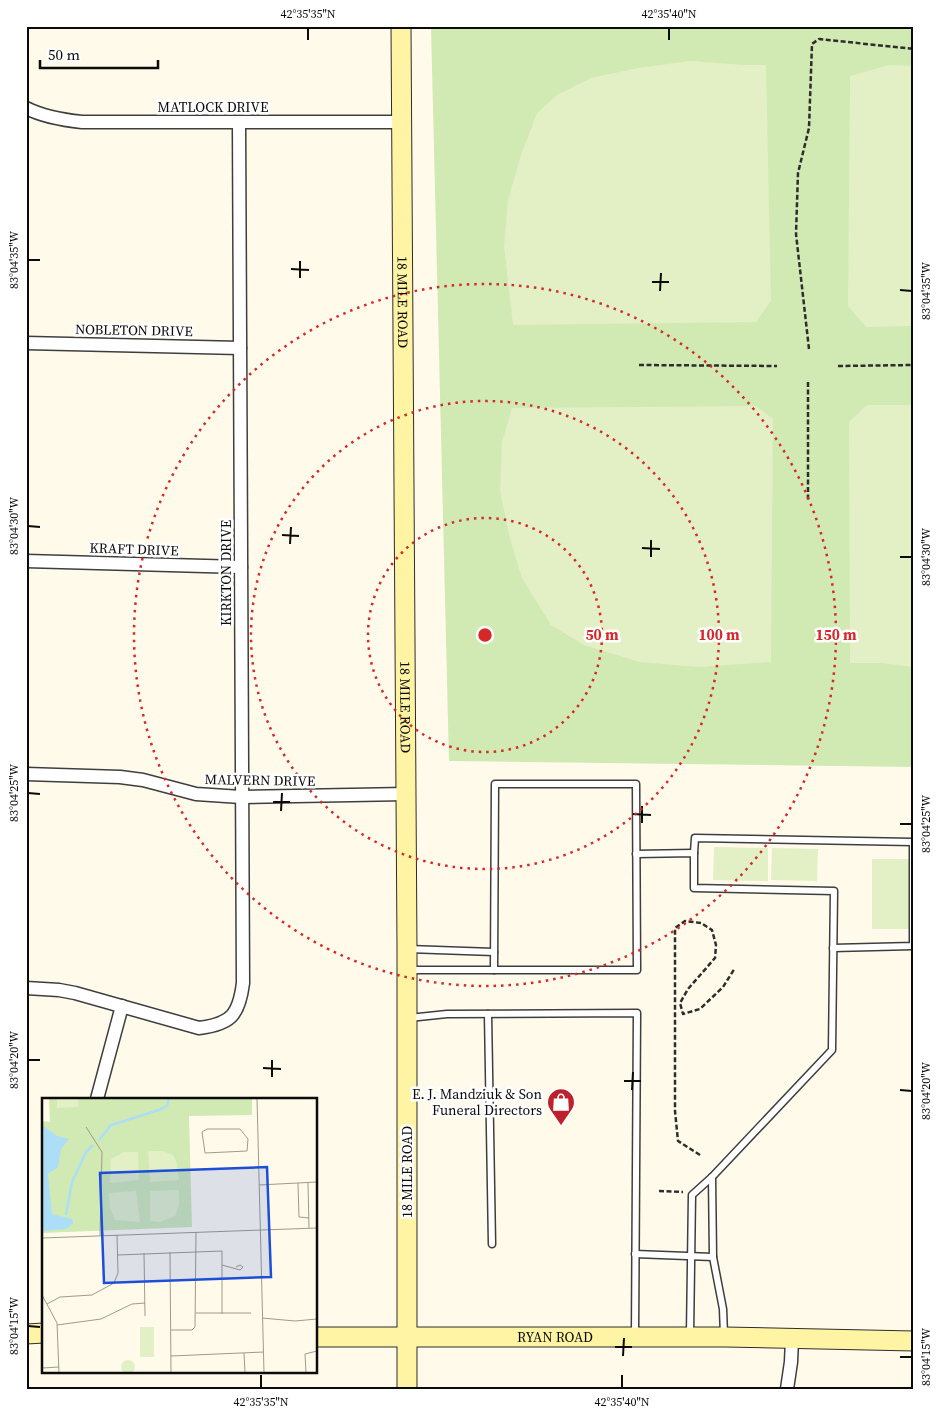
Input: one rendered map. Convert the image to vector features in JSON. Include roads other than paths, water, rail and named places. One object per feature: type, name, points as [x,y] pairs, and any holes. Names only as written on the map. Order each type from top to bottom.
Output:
[{"type":"main road","name":"18 MILE ROAD","points":[[401,26],[407,949],[407,1389]]},
{"type":"main road","points":[[26,1334],[42,1334]]},
{"type":"main road","name":"RYAN ROAD","points":[[318,1337],[725,1337],[914,1341]]},
{"type":"street","name":"MATLOCK DRIVE","points":[[26,108],[53,118],[82,122],[402,122]]},
{"type":"street","name":"KIRKTON DRIVE","points":[[122,1006],[199,1028],[212,1026],[228,1021],[237,1009],[243,983],[239,122]]},
{"type":"street","name":"NOBLETON DRIVE","points":[[26,342],[240,348]]},
{"type":"street","name":"KRAFT DRIVE","points":[[26,561],[242,567]]},
{"type":"street","name":"MALVERN DRIVE","points":[[26,774],[120,777],[143,780],[196,794],[242,797],[406,794]]},
{"type":"street","points":[[26,988],[75,992],[122,1006],[97,1098]]},
{"type":"street","points":[[787,1389],[792,1338]]},
{"type":"lane","points":[[407,970],[494,970],[637,970],[636,784],[495,784],[494,970]]},
{"type":"lane","points":[[690,1337],[692,1195],[712,1177],[832,1050],[833,948],[834,891],[694,888],[695,838],[913,842],[913,946],[833,948]]},
{"type":"lane","points":[[636,854],[694,853]]},
{"type":"lane","points":[[407,949],[494,952]]},
{"type":"lane","points":[[407,1018],[447,1014],[637,1014],[635,1337]]},
{"type":"lane","points":[[488,1014],[492,1244]]},
{"type":"lane","points":[[712,1177],[713,1257],[723,1309],[725,1337]]},
{"type":"lane","points":[[636,1254],[713,1257]]},
{"type":"place","name":"E. J. Mandziuk & Son Funeral Directors","points":[[561,1126]]}]
